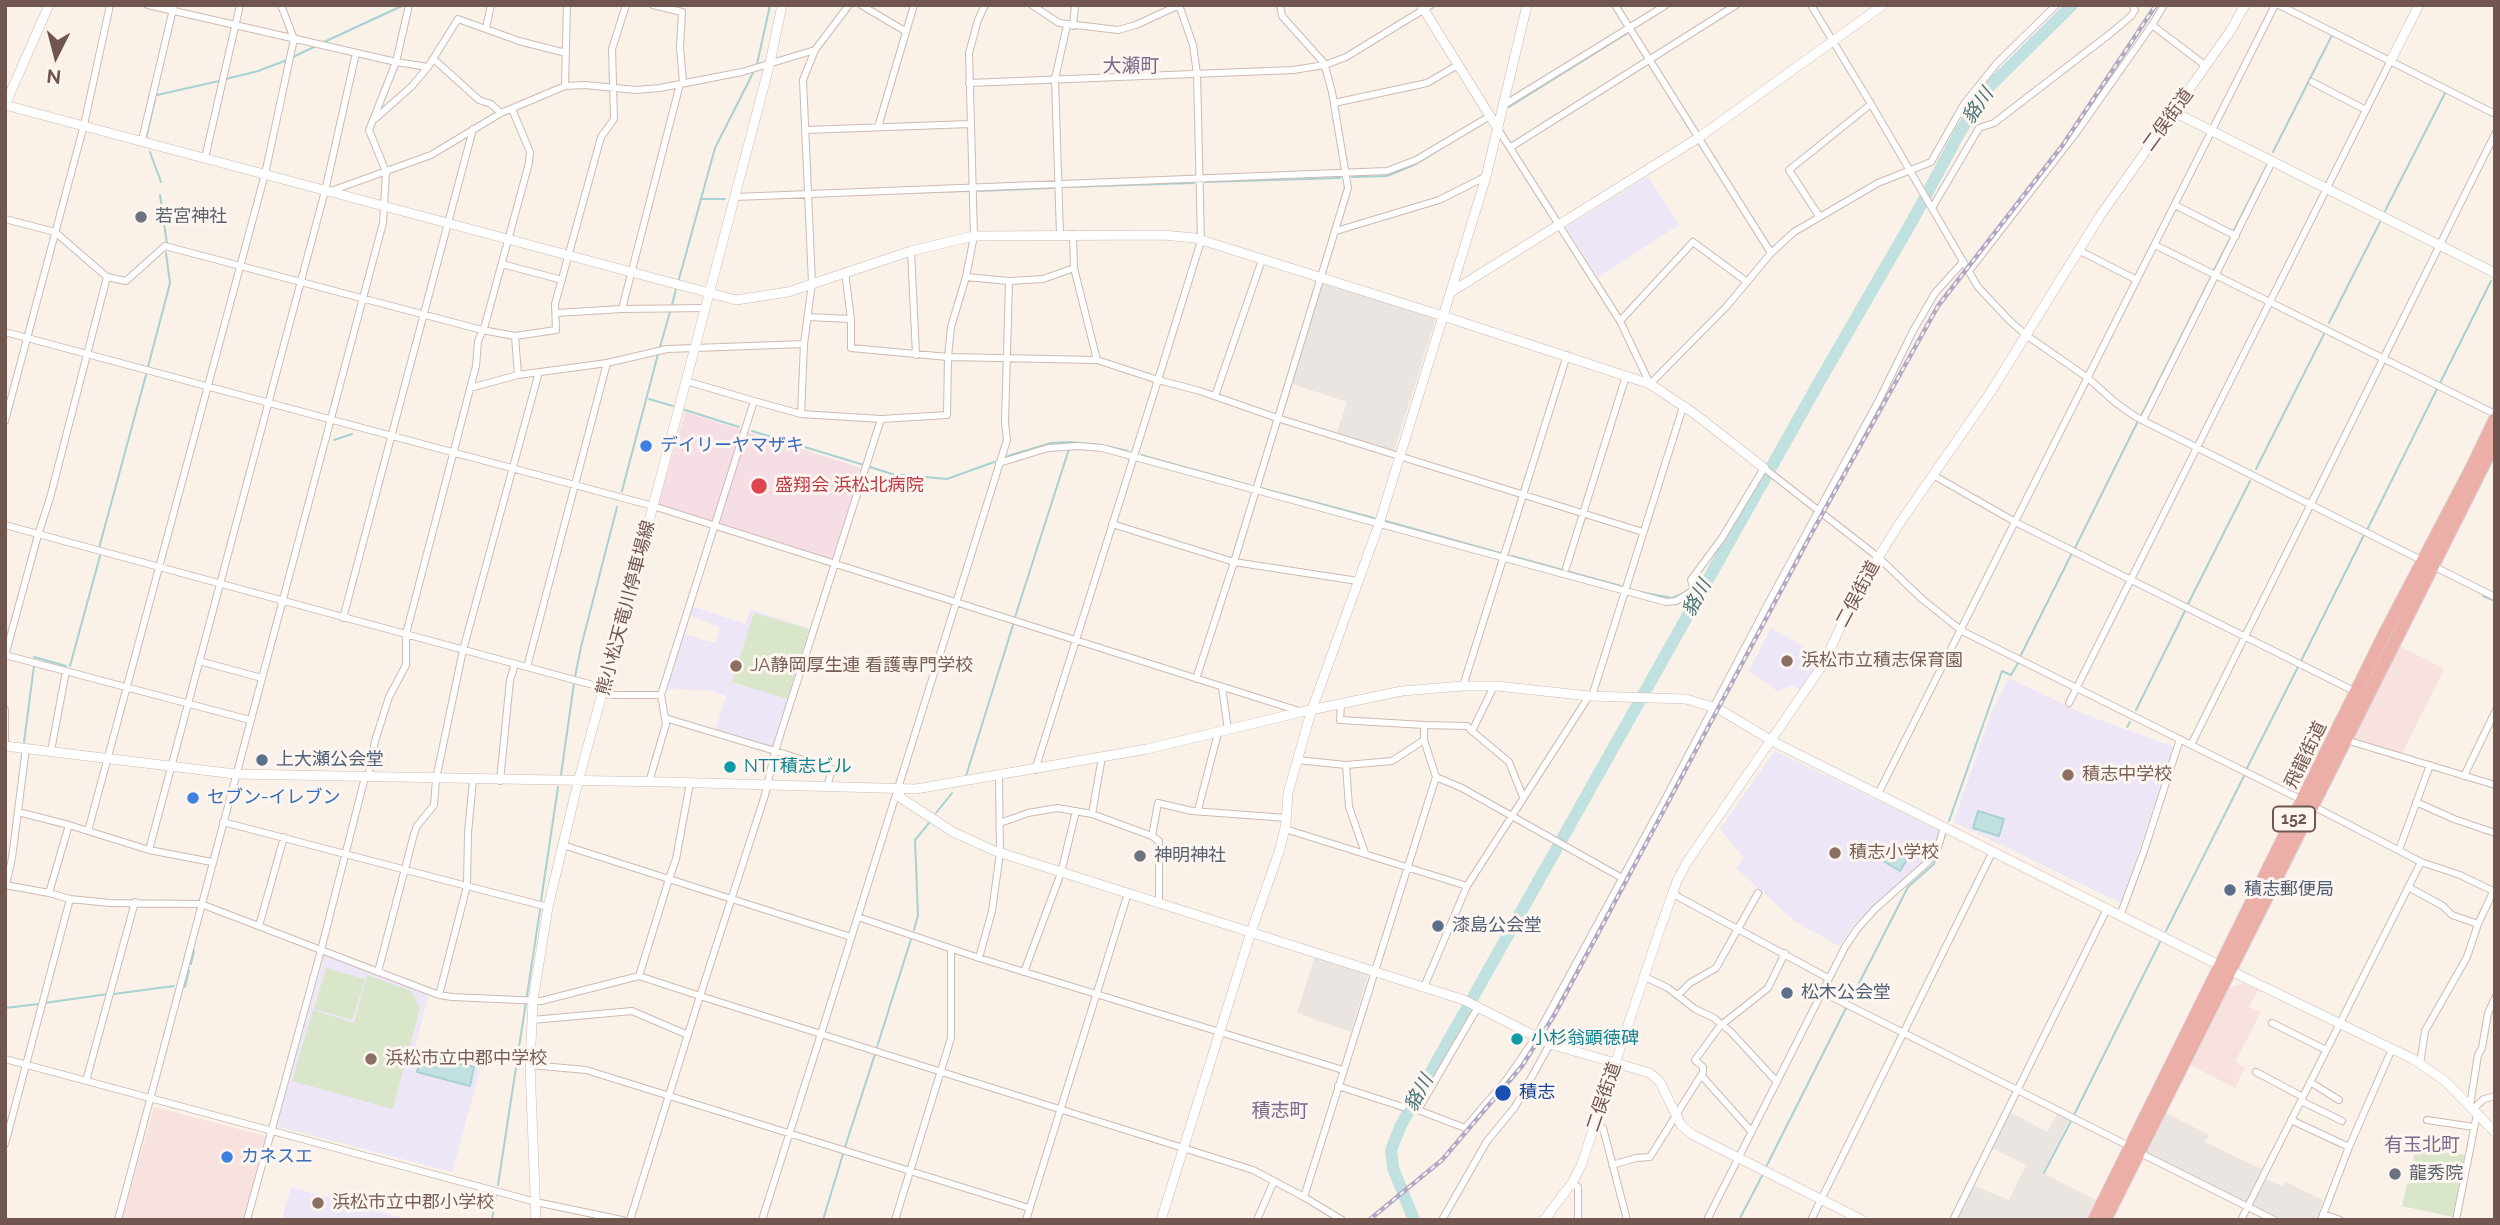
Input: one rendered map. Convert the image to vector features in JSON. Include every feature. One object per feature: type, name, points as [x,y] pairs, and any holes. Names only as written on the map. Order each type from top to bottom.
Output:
[{"type":"highway","name":"飛龍街道","points":[[2307,803],[2345,740],[2495,416]]},
{"type":"highway","name":"飛龍街道","points":[[2094,1220],[2134,1150],[2307,803],[2356,692],[2495,442]]},
{"type":"highway","name":"飛龍街道","points":[[2105,1220],[2134,1150]]},
{"type":"street","points":[[49,5],[5,105],[736,300],[788,292],[911,251],[974,236],[1163,235],[1202,240],[1567,355],[1650,384],[1820,510],[1962,631],[2421,862],[2459,875],[2494,892],[2477,924],[2467,957],[2425,1031],[2420,1064]]},
{"type":"street","points":[[5,421],[84,125],[110,5]]},
{"type":"street","points":[[148,5],[173,8],[396,62],[437,62],[479,100],[491,104],[501,113]]},
{"type":"street","points":[[205,158],[240,5]]},
{"type":"street","points":[[88,831],[265,174],[294,38],[281,5]]},
{"type":"street","points":[[118,1220],[383,223],[386,172],[369,130],[396,62],[409,5]]},
{"type":"street","points":[[486,28],[491,5]]},
{"type":"street","points":[[565,86],[568,5]]},
{"type":"street","points":[[5,219],[55,232],[107,277],[126,281],[165,246],[482,330],[515,335],[556,330],[555,304],[601,137],[614,120],[612,49],[626,5]]},
{"type":"street","points":[[622,309],[682,83],[682,9],[653,5]]},
{"type":"street","name":"熊小松天竜川停車場線","points":[[536,1220],[530,1065],[532,1020],[529,999],[578,782],[735,197],[782,5]]},
{"type":"street","points":[[801,414],[804,344],[812,283],[803,80],[815,50],[849,5]]},
{"type":"street","points":[[861,5],[905,31]]},
{"type":"street","points":[[878,127],[914,5]]},
{"type":"street","points":[[686,382],[801,414],[881,419],[947,415],[951,327],[966,277],[974,236],[969,53],[985,5]]},
{"type":"street","points":[[1032,5],[1059,23],[1118,30],[1136,26],[1179,5],[1193,45],[1197,74],[1202,240],[1035,770]]},
{"type":"street","points":[[1060,234],[1055,79],[1075,5]]},
{"type":"street","points":[[1196,679],[1348,188],[1325,65],[1282,16],[1280,5]]},
{"type":"street","points":[[1161,1220],[1285,829],[1287,793],[1297,760],[1306,712],[1379,524],[1486,177],[1527,5]]},
{"type":"street","points":[[1615,5],[1771,253]]},
{"type":"street","points":[[1504,105],[1666,5]]},
{"type":"street","points":[[1511,147],[1736,5]]},
{"type":"street","points":[[1811,5],[1985,297],[2026,335],[2088,378],[2116,403],[2140,419],[2495,597]]},
{"type":"street","points":[[1451,292],[1698,138],[1883,5]]},
{"type":"street","points":[[1650,384],[1727,306],[1771,253],[1794,232],[1878,183],[1931,162],[1964,104],[1997,63],[2056,5]]},
{"type":"street","points":[[1932,208],[1979,128],[1994,123],[2111,33],[2131,16],[2135,10],[2132,5]]},
{"type":"street","points":[[1969,271],[2084,123],[2164,5]]},
{"type":"street","name":"二俣街道","points":[[1544,1220],[1572,1183],[1581,1166],[1673,894],[1687,862],[1824,663],[1854,597],[1878,557],[1990,393],[2078,250],[2231,30],[2245,5]]},
{"type":"street","points":[[1878,794],[2277,5],[2495,114]]},
{"type":"street","points":[[2069,703],[2418,5]]},
{"type":"street","points":[[969,83],[1293,71],[1325,65],[1346,57],[1425,7],[1458,65],[1620,321],[1650,384]]},
{"type":"street","points":[[142,140],[173,8]]},
{"type":"street","points":[[373,120],[412,86],[458,19],[519,41],[566,53]]},
{"type":"street","points":[[2152,25],[2206,66]]},
{"type":"street","points":[[326,191],[338,190],[431,155],[501,113],[565,86],[660,89],[742,72],[815,50]]},
{"type":"street","points":[[149,850],[326,191],[356,53]]},
{"type":"street","points":[[1334,103],[1427,83],[1458,65]]},
{"type":"street","points":[[2312,82],[2364,109]]},
{"type":"street","points":[[1819,216],[1788,170],[1871,104]]},
{"type":"street","points":[[247,1220],[375,741],[388,698],[407,665],[406,634],[476,366],[478,341],[510,239],[529,163],[530,152],[512,109]]},
{"type":"street","points":[[2174,112],[2495,274]]},
{"type":"street","points":[[735,197],[1387,171],[1407,163],[1490,116]]},
{"type":"street","points":[[806,130],[971,124]]},
{"type":"street","points":[[343,618],[473,129]]},
{"type":"street","points":[[2191,744],[2495,134]]},
{"type":"street","points":[[2140,419],[2272,162]]},
{"type":"street","points":[[1336,230],[1439,200],[1486,177]]},
{"type":"street","points":[[2175,205],[2233,234]]},
{"type":"street","points":[[1073,234],[1074,268],[1097,360]]},
{"type":"street","points":[[1620,321],[1693,242],[1747,282]]},
{"type":"street","points":[[2155,244],[2495,416]]},
{"type":"street","points":[[2078,250],[2137,280]]},
{"type":"street","points":[[911,251],[916,355]]},
{"type":"street","points":[[1215,396],[1262,260]]},
{"type":"street","points":[[1478,1007],[1418,1110],[1465,1128],[1507,1079],[1536,1037],[1879,400],[1913,331],[1935,293],[1963,262]]},
{"type":"street","points":[[502,264],[562,280]]},
{"type":"street","points":[[966,277],[1009,281],[1043,279],[1074,268]]},
{"type":"street","points":[[845,272],[851,319],[851,348],[948,357],[1097,360],[1643,532]]},
{"type":"street","points":[[107,277],[50,498],[5,655],[250,720]]},
{"type":"street","points":[[762,1220],[1007,440],[1009,281]]},
{"type":"street","points":[[556,313],[705,308]]},
{"type":"street","points":[[808,317],[851,319]]},
{"type":"street","points":[[5,332],[653,506],[1306,712]]},
{"type":"street","points":[[515,335],[518,375]]},
{"type":"street","points":[[470,388],[518,375],[607,363],[667,349],[804,344]]},
{"type":"street","points":[[1463,686],[1567,355]]},
{"type":"street","points":[[527,667],[607,363]]},
{"type":"street","points":[[378,972],[417,825],[434,805],[436,779],[463,650],[539,372]]},
{"type":"street","points":[[1566,568],[1626,376]]},
{"type":"street","points":[[649,782],[666,724],[661,695],[754,401]]},
{"type":"street","points":[[1424,986],[1467,886],[1590,696],[1683,407]]},
{"type":"street","points":[[631,1217],[881,419]]},
{"type":"street","points":[[999,463],[1048,448],[1102,448],[1666,602],[1675,601],[1692,587],[1691,580],[1722,538],[1764,468]]},
{"type":"street","points":[[1933,475],[2017,523],[2356,692]]},
{"type":"street","points":[[1112,524],[1234,562],[1358,581]]},
{"type":"street","points":[[5,525],[159,569],[515,663],[604,690],[609,695],[661,695]]},
{"type":"street","points":[[199,661],[262,678]]},
{"type":"street","points":[[500,781],[510,680],[515,663]]},
{"type":"street","points":[[51,751],[66,671]]},
{"type":"street","points":[[1472,731],[1494,686]]},
{"type":"street","points":[[5,710],[5,746],[235,775],[649,782],[897,790],[926,789],[1102,757],[1402,691],[1494,686],[1590,696],[1686,699],[1713,707],[1772,741],[2392,1049],[2445,1081],[2495,1132]]},
{"type":"street","points":[[1222,687],[1228,730]]},
{"type":"street","points":[[1340,704],[1339,720],[1467,726],[1509,762],[1523,797]]},
{"type":"street","points":[[2463,776],[2495,712]]},
{"type":"street","points":[[665,718],[832,769],[827,787]]},
{"type":"street","points":[[1304,1196],[1436,776],[1424,740],[1424,725]]},
{"type":"street","points":[[1198,810],[1218,733]]},
{"type":"street","points":[[2120,916],[2180,739]]},
{"type":"street","points":[[1297,760],[1346,765],[1392,761],[1424,740]]},
{"type":"street","points":[[2345,740],[2495,785]]},
{"type":"street","points":[[26,748],[6,885],[70,899],[201,904],[439,995],[452,997],[541,1001],[639,976],[1253,1170],[1304,1196],[1342,1220]]},
{"type":"street","points":[[1092,814],[1102,757]]},
{"type":"street","points":[[1346,765],[1349,807],[1365,853]]},
{"type":"street","points":[[2399,850],[2430,765]]},
{"type":"street","points":[[979,958],[992,911],[1000,853],[999,776]]},
{"type":"street","points":[[1436,776],[1622,878]]},
{"type":"street","points":[[439,995],[467,886],[473,780]]},
{"type":"street","points":[[639,976],[676,859],[690,783]]},
{"type":"street","points":[[897,790],[901,798],[953,832],[1000,853],[1424,986],[1464,1000],[1550,1044],[1650,1073],[1660,1082],[1681,1125],[1693,1135],[1862,1220]]},
{"type":"street","points":[[2416,802],[2495,833]]},
{"type":"street","points":[[1152,836],[1158,803],[1192,811],[1287,818]]},
{"type":"street","points":[[1000,822],[1058,808],[1092,814],[1152,836],[1159,841],[1159,903]]},
{"type":"street","points":[[1024,972],[1061,873],[1076,811]]},
{"type":"street","points":[[18,812],[149,850],[212,862]]},
{"type":"street","points":[[223,822],[548,907]]},
{"type":"street","points":[[49,893],[69,825]]},
{"type":"street","points":[[1707,1220],[1828,978],[1857,929],[1875,909],[1929,861],[1938,847],[1944,827]]},
{"type":"street","points":[[1285,829],[1467,886]]},
{"type":"street","points":[[259,926],[284,837]]},
{"type":"street","points":[[563,845],[851,937]]},
{"type":"street","points":[[1811,1220],[1993,851]]},
{"type":"street","points":[[2241,1220],[2421,862]]},
{"type":"street","points":[[2408,887],[2443,906],[2452,915],[2477,924]]},
{"type":"street","points":[[1678,995],[1690,983],[1716,968],[1758,892]]},
{"type":"street","points":[[1029,1219],[1029,1208],[1128,894]]},
{"type":"street","points":[[1673,894],[1828,978]]},
{"type":"street","points":[[5,1143],[70,899]]},
{"type":"street","points":[[86,1081],[135,902]]},
{"type":"street","points":[[1953,1220],[2107,909]]},
{"type":"street","points":[[858,918],[1096,995],[1343,1070]]},
{"type":"street","points":[[895,1220],[953,1029],[951,948]]},
{"type":"street","points":[[1612,1165],[1650,1157],[1701,1076],[1703,1068],[1695,1060],[1720,1026],[1768,988],[1785,953]]},
{"type":"street","points":[[1645,977],[1678,995],[1695,1009],[1714,1017],[1777,1082]]},
{"type":"street","points":[[1822,992],[2274,1220]]},
{"type":"street","points":[[2456,1220],[2474,1127],[2478,1055],[2482,1048],[2488,1013],[2495,998]]},
{"type":"street","points":[[532,1020],[632,1011],[688,1035]]},
{"type":"street","points":[[2272,1023],[2326,1050]]},
{"type":"street","points":[[1442,1220],[1487,1141],[1515,1107],[1550,1044]]},
{"type":"street","points":[[2340,1220],[2322,1217],[2392,1049]]},
{"type":"street","points":[[5,1059],[536,1202],[622,1220]]},
{"type":"street","points":[[530,1065],[586,1070],[1029,1208]]},
{"type":"street","points":[[2256,1072],[2342,1121]]},
{"type":"street","points":[[1701,1076],[1751,1131]]},
{"type":"street","points":[[2310,1082],[2339,1100]]},
{"type":"street","points":[[1338,1086],[1403,1107]]},
{"type":"street","points":[[2473,1109],[2484,1099],[2493,1096],[2495,1090]]},
{"type":"street","points":[[2291,1120],[2349,1147]]},
{"type":"street","points":[[2427,1120],[2474,1127]]},
{"type":"street","points":[[1595,1124],[1603,1128],[1627,1220]]},
{"type":"street","points":[[1257,1220],[1275,1181]]},
{"type":"street","points":[[1572,1183],[1578,1187],[1578,1220]]},
{"type":"shaded area","points":[[1648,176],[1679,225],[1598,277],[1567,228]]},
{"type":"shaded area","points":[[1322,284],[1433,317],[1435,321],[1394,451],[1337,433],[1347,402],[1292,384]]},
{"type":"shaded area","name":"盛翔会 浜松北病院","points":[[685,412],[861,468],[832,559],[658,504]]},
{"type":"shaded area","name":"JA静岡厚生連 看護専門学校","points":[[691,606],[745,624],[750,609],[810,629],[773,748],[715,731],[726,696],[708,690],[666,689],[684,634],[715,643],[720,627],[689,615]]},
{"type":"shaded area","name":"浜松市立積志保育園","points":[[1771,628],[1823,658],[1801,691],[1793,685],[1777,691],[1749,671]]},
{"type":"shaded area","points":[[2400,646],[2444,669],[2402,754],[2354,738]]},
{"type":"shaded area","name":"積志中学校","points":[[2009,678],[2084,714],[2174,747],[2121,903],[1954,822],[1991,713]]},
{"type":"shaded area","name":"積志小学校","points":[[1775,751],[1939,830],[1924,862],[1856,922],[1839,946],[1796,922],[1736,868],[1744,858],[1720,829]]},
{"type":"shaded area","name":"浜松市立中郡中学校","points":[[324,955],[427,994],[414,1050],[481,1067],[452,1172],[276,1126]]},
{"type":"shaded area","points":[[1315,955],[1369,972],[1351,1032],[1297,1013]]},
{"type":"shaded area","points":[[2243,983],[2258,990],[2249,1007],[2261,1012],[2235,1062],[2245,1068],[2235,1088],[2190,1065],[2229,988]]},
{"type":"shaded area","points":[[154,1107],[266,1136],[243,1220],[122,1220]]},
{"type":"shaded area","points":[[2010,1112],[2047,1132],[2057,1114],[2069,1120],[2043,1173],[2096,1200],[2086,1220],[1956,1220],[1973,1185],[2009,1200],[2026,1165],[1992,1148]]},
{"type":"shaded area","points":[[2164,1112],[2209,1135],[2205,1142],[2263,1170],[2247,1203],[2144,1152]]},
{"type":"shaded area","points":[[2266,1179],[2283,1186],[2286,1182],[2323,1200],[2317,1220],[2280,1220],[2252,1206]]},
{"type":"shaded area","name":"浜松市立中郡小学校","points":[[291,1187],[409,1220],[282,1220]]},
{"type":"green space","points":[[754,613],[809,629],[787,699],[732,682]]},
{"type":"green space","points":[[326,968],[365,979],[352,1020],[314,1009]]},
{"type":"green space","points":[[367,975],[411,991],[420,1008],[393,1109],[292,1081],[313,1010],[354,1023]]},
{"type":"green space","points":[[2416,1148],[2465,1155],[2453,1217],[2402,1206]]},
{"type":"water","points":[[1978,811],[2004,819],[1999,836],[1973,828]]},
{"type":"water","points":[[1885,845],[1908,858],[1900,871],[1878,858]]},
{"type":"water","points":[[422,1054],[474,1067],[470,1086],[417,1072]]},
{"type":"waterway","points":[[324,42],[404,5]]},
{"type":"waterway","points":[[757,64],[770,5]]},
{"type":"waterway","points":[[1636,27],[1671,5]]},
{"type":"waterway","name":"貉川","points":[[1414,1220],[1393,1168],[1391,1150],[1401,1125],[1960,132],[1986,90],[2072,5]]},
{"type":"waterway","points":[[1509,107],[1626,34]]},
{"type":"waterway","points":[[2273,152],[2332,35]]},
{"type":"waterway","points":[[293,57],[314,47]]},
{"type":"waterway","points":[[226,79],[287,60]]},
{"type":"waterway","points":[[679,279],[715,148],[754,71]]},
{"type":"waterway","points":[[157,95],[219,81]]},
{"type":"waterway","points":[[2385,211],[2445,93]]},
{"type":"waterway","points":[[146,138],[155,100]]},
{"type":"waterway","points":[[1352,177],[1387,176],[1416,164],[1439,150]]},
{"type":"waterway","points":[[150,152],[161,182]]},
{"type":"waterway","points":[[2233,232],[2267,165]]},
{"type":"waterway","points":[[1206,182],[1340,178]]},
{"type":"waterway","points":[[1064,187],[1194,183]]},
{"type":"waterway","points":[[979,191],[1052,188]]},
{"type":"waterway","points":[[900,193],[967,191]]},
{"type":"waterway","points":[[160,195],[167,244]]},
{"type":"waterway","points":[[702,199],[725,199]]},
{"type":"waterway","points":[[2329,323],[2380,222]]},
{"type":"waterway","points":[[2214,270],[2231,237]]},
{"type":"waterway","points":[[148,367],[170,283],[166,253]]},
{"type":"waterway","points":[[2141,416],[2211,277]]},
{"type":"waterway","points":[[2440,383],[2491,281]]},
{"type":"waterway","points":[[672,305],[676,289]]},
{"type":"waterway","points":[[660,347],[670,312]]},
{"type":"waterway","points":[[2256,469],[2324,334]]},
{"type":"waterway","points":[[622,491],[658,354]]},
{"type":"waterway","points":[[99,548],[146,375]]},
{"type":"waterway","points":[[2368,528],[2437,389]]},
{"type":"waterway","points":[[649,399],[673,406]]},
{"type":"waterway","points":[[685,410],[739,427]]},
{"type":"waterway","points":[[2075,548],[2138,421]]},
{"type":"waterway","points":[[752,431],[864,465]]},
{"type":"waterway","points":[[334,440],[352,434]]},
{"type":"waterway","points":[[1008,456],[1051,443],[1100,445]]},
{"type":"waterway","points":[[1106,446],[1128,451]]},
{"type":"waterway","points":[[1015,617],[1069,449]]},
{"type":"waterway","points":[[1141,455],[1249,485]]},
{"type":"waterway","points":[[870,467],[892,474],[947,479],[994,462]]},
{"type":"waterway","points":[[2188,604],[2250,481]]},
{"type":"waterway","points":[[1261,488],[1374,518]]},
{"type":"waterway","points":[[575,677],[617,507]]},
{"type":"waterway","points":[[1386,521],[1500,553]]},
{"type":"waterway","points":[[2301,661],[2364,535]]},
{"type":"waterway","points":[[2021,655],[2072,553]]},
{"type":"waterway","points":[[70,666],[100,556]]},
{"type":"waterway","points":[[1512,556],[1621,586]]},
{"type":"waterway","points":[[1695,585],[1712,573]]},
{"type":"waterway","points":[[1640,592],[1672,598],[1682,594]]},
{"type":"waterway","points":[[2483,596],[2495,601]]},
{"type":"waterway","points":[[2136,710],[2185,611]]},
{"type":"waterway","points":[[966,776],[1013,625]]},
{"type":"waterway","points":[[34,657],[66,666]]},
{"type":"waterway","points":[[1949,821],[2002,671],[2011,675],[2018,663]]},
{"type":"waterway","points":[[24,742],[34,666]]},
{"type":"waterway","points":[[2247,768],[2298,667]]},
{"type":"waterway","points":[[561,775],[574,683]]},
{"type":"waterway","points":[[2127,727],[2130,722]]},
{"type":"waterway","points":[[2166,931],[2244,776]]},
{"type":"waterway","points":[[541,901],[558,787]]},
{"type":"waterway","points":[[936,813],[952,793]]},
{"type":"waterway","points":[[914,930],[918,915],[915,840],[929,823]]},
{"type":"waterway","points":[[1849,1003],[1908,887],[1934,864],[1945,835]]},
{"type":"waterway","points":[[498,1185],[540,910]]},
{"type":"waterway","points":[[877,1047],[911,939]]},
{"type":"waterway","points":[[2074,1115],[2160,942]]},
{"type":"waterway","points":[[191,964],[194,951]]},
{"type":"waterway","points":[[185,987],[189,970]]},
{"type":"waterway","points":[[114,994],[174,986]]},
{"type":"waterway","points":[[44,1003],[108,994]]},
{"type":"waterway","points":[[5,1008],[39,1004]]},
{"type":"waterway","points":[[1765,1169],[1846,1008]]},
{"type":"waterway","points":[[845,1147],[875,1054]]},
{"type":"waterway","points":[[2044,1173],[2071,1121]]},
{"type":"waterway","points":[[823,1220],[843,1154]]},
{"type":"waterway","points":[[1739,1220],[1763,1174]]},
{"type":"waterway","points":[[492,1220],[496,1194]]},
{"type":"railway","points":[[1369,1220],[1442,1160],[1522,1066],[1555,1014],[1815,527],[1938,306],[2062,146],[2156,5]]},
{"type":"place","name":"若宮神社","points":[[141,217]]},
{"type":"place","name":"デイリーヤマザキ","points":[[646,446]]},
{"type":"place","name":"盛翔会 浜松北病院","points":[[759,486]]},
{"type":"place","name":"浜松市立積志保育園","points":[[1787,661]]},
{"type":"place","name":"JA静岡厚生連 看護専門学校","points":[[736,666]]},
{"type":"place","name":"上大瀬公会堂","points":[[262,760]]},
{"type":"place","name":"NTT積志ビル","points":[[730,767]]},
{"type":"place","name":"積志中学校","points":[[2068,775]]},
{"type":"place","name":"セブン-イレブン","points":[[193,798]]},
{"type":"place","name":"積志小学校","points":[[1835,853]]},
{"type":"place","name":"神明神社","points":[[1140,856]]},
{"type":"place","name":"積志郵便局","points":[[2230,890]]},
{"type":"place","name":"漆島公会堂","points":[[1438,926]]},
{"type":"place","name":"松木公会堂","points":[[1787,993]]},
{"type":"place","name":"小杉翁顕徳碑","points":[[1517,1039]]},
{"type":"place","name":"浜松市立中郡中学校","points":[[371,1059]]},
{"type":"place","name":"積志","points":[[1503,1093]]},
{"type":"place","name":"カネスエ","points":[[227,1157]]},
{"type":"place","name":"龍秀院","points":[[2395,1174]]},
{"type":"place","name":"浜松市立中郡小学校","points":[[318,1203]]},
{"type":"district","name":"大瀬町","points":[[1131,66]]},
{"type":"district","name":"積志町","points":[[1280,1111]]},
{"type":"district","name":"有玉北町","points":[[2422,1145]]}]
